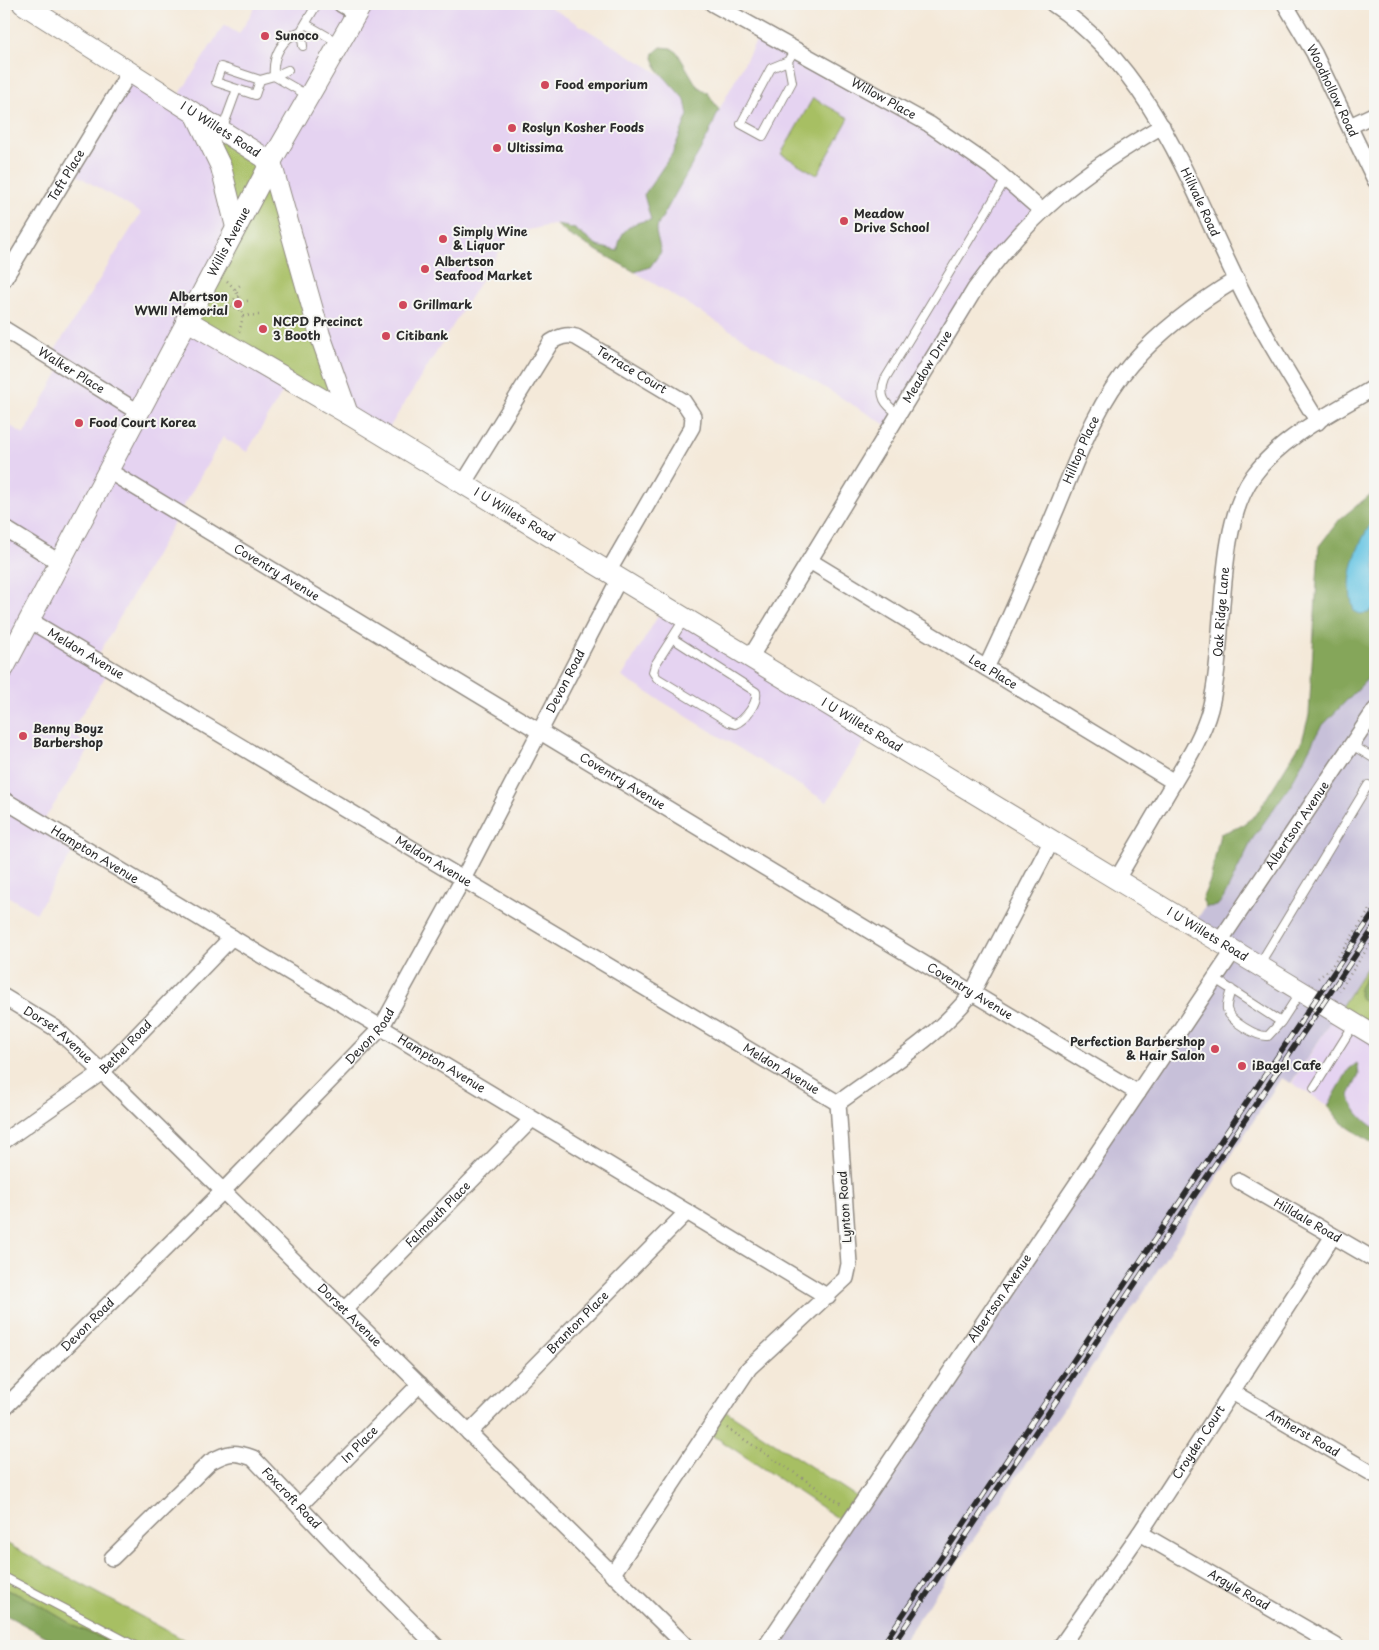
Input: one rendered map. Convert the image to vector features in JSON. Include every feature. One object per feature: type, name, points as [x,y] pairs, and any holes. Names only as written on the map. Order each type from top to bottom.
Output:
[{"type":"main road","name":"I U Willets Road","points":[[23,4],[271,162],[320,335],[348,414]]},
{"type":"main road","name":"Willis Avenue","points":[[4,668],[236,226],[339,43],[353,7]]},
{"type":"main road","points":[[196,113],[221,167],[236,226]]},
{"type":"main road","name":"I U Willets Road","points":[[186,320],[348,414],[1375,1036]]},
{"type":"street","name":"Willow Place","points":[[713,4],[791,55],[929,124],[966,148],[1006,179],[1041,210]]},
{"type":"street","name":"Hillvale Road","points":[[1053,4],[1093,36],[1119,62],[1162,126],[1266,337],[1318,422]]},
{"type":"street","name":"Woodhollow Road","points":[[1284,4],[1314,53],[1375,180]]},
{"type":"street","name":"Taft Place","points":[[4,279],[130,71]]},
{"type":"street","points":[[1350,126],[1375,114]]},
{"type":"street","name":"Meadow Drive","points":[[750,658],[975,289],[993,264],[1041,210],[1079,179],[1122,149],[1162,126]]},
{"type":"street","name":"Hilltop Place","points":[[986,668],[1015,608],[1088,434],[1112,390],[1130,365],[1170,324],[1198,302],[1236,279]]},
{"type":"street","name":"Walker Place","points":[[4,329],[138,412]]},
{"type":"street","name":"Terrace Court","points":[[463,484],[551,342],[559,337],[570,335],[576,337],[683,401],[693,416],[692,426],[613,575]]},
{"type":"street","name":"Oak Ridge Lane","points":[[1117,879],[1196,744],[1210,709],[1219,649],[1228,551],[1241,500],[1254,475],[1282,447],[1375,387]]},
{"type":"street","name":"Coventry Avenue","points":[[107,470],[1138,1093]]},
{"type":"street","points":[[4,528],[59,562]]},
{"type":"street","name":"Lea Place","points":[[810,561],[1174,782]]},
{"type":"street","name":"Devon Road","points":[[4,1408],[9,1391],[224,1191],[381,1028],[463,879],[540,732],[613,575]]},
{"type":"street","name":"Meldon Avenue","points":[[29,620],[838,1103]]},
{"type":"street","name":"Albertson Avenue","points":[[766,1646],[1215,979],[1227,946],[1375,710]]},
{"type":"street","name":"Hampton Avenue","points":[[4,800],[828,1297]]},
{"type":"street","points":[[838,1103],[940,1028],[958,1012],[972,993],[1052,840]]},
{"type":"street","name":"Bethel Road","points":[[4,1141],[102,1072],[232,938]]},
{"type":"street","name":"Dorset Avenue","points":[[4,997],[55,1028],[102,1072],[686,1646]]},
{"type":"street","name":"Lynton Road","points":[[612,1575],[750,1368],[828,1297],[846,1278],[849,1264],[838,1103]]},
{"type":"street","name":"Falmouth Place","points":[[344,1310],[532,1119]]},
{"type":"street","name":"Hilldale Road","points":[[1239,1181],[1375,1260]]},
{"type":"street","name":"Branton Place","points":[[469,1433],[687,1212]]},
{"type":"street","name":"Croyden Court","points":[[1061,1646],[1140,1533],[1333,1236]]},
{"type":"street","name":"In Place","points":[[300,1505],[420,1384]]},
{"type":"street","name":"Amherst Road","points":[[1232,1392],[1375,1475]]},
{"type":"street","name":"Foxcroft Road","points":[[112,1558],[195,1475],[222,1455],[237,1452],[253,1458],[300,1505],[346,1556],[436,1646]]},
{"type":"street","name":"Argyle Road","points":[[1140,1533],[1336,1646]]},
{"type":"lane","points":[[303,46],[304,28],[316,6],[306,4]]},
{"type":"lane","points":[[274,76],[273,62],[288,36],[304,28],[339,43]]},
{"type":"lane","points":[[791,55],[792,82],[762,136],[741,124],[771,68],[791,55]]},
{"type":"lane","points":[[260,80],[255,95],[216,82],[221,67],[260,80],[288,70]]},
{"type":"lane","points":[[274,76],[309,96]]},
{"type":"lane","points":[[222,130],[237,89]]},
{"type":"lane","points":[[899,414],[884,401],[881,390],[884,379],[1006,179]]},
{"type":"lane","points":[[672,638],[756,692],[757,697],[740,722],[735,724],[729,722],[657,678],[652,669],[672,638],[685,618]]},
{"type":"lane","points":[[1352,745],[1375,759]]},
{"type":"lane","points":[[1259,965],[1368,785],[1375,790]]},
{"type":"lane","points":[[1215,979],[1281,1022]]},
{"type":"lane","points":[[1231,989],[1227,1008],[1230,1016],[1259,1036],[1268,1036],[1281,1022],[1301,991]]},
{"type":"lane","points":[[1314,1088],[1354,1024]]},
{"type":"lane","points":[[4,1577],[135,1646]]},
{"type":"path","points":[[227,281],[235,289],[242,302],[243,316],[238,334]]},
{"type":"path","points":[[235,289],[243,283]]},
{"type":"path","points":[[239,296],[233,300],[234,305],[236,309],[243,310]]},
{"type":"path","points":[[242,302],[251,300]]},
{"type":"path","points":[[208,316],[234,305]]},
{"type":"path","points":[[243,316],[259,316]]},
{"type":"path","points":[[1318,978],[1330,969],[1375,902]]},
{"type":"path","points":[[1339,991],[1375,937]]},
{"type":"path","points":[[715,1421],[856,1513]]},
{"type":"shaded area","points":[[257,4],[545,4],[719,110],[761,32],[929,124],[1041,210],[1021,232],[891,428],[556,224],[510,234],[384,436],[289,381],[247,452],[223,437],[96,659],[110,669],[70,733],[91,747],[42,823],[76,846],[36,913],[4,894],[4,467],[11,455],[4,450],[4,422],[24,434],[62,366],[50,358],[141,213],[70,171],[130,71],[176,100],[224,25],[239,34]]},
{"type":"shaded area","points":[[664,606],[871,730],[827,802],[622,677]]},
{"type":"shaded area","points":[[1375,671],[1375,955],[1291,1083],[1281,1078],[1139,1299],[900,1646],[766,1646],[1234,951],[1193,926],[1307,744],[1338,707]]},
{"type":"shaded area","points":[[1337,1013],[1375,1036],[1375,1135],[1292,1083]]},
{"type":"green space","points":[[661,47],[671,48],[677,52],[697,86],[708,93],[719,110],[708,136],[658,225],[656,232],[661,252],[650,267],[635,272],[567,234],[556,224],[575,229],[597,246],[618,251],[621,238],[627,228],[651,220],[644,195],[672,154],[688,115],[685,100],[658,70],[653,58],[654,53]]},
{"type":"green space","points":[[813,98],[849,118],[817,175],[781,154]]},
{"type":"green space","points":[[195,113],[271,162],[348,414],[186,320],[236,227]]},
{"type":"green space","points":[[1375,491],[1368,613],[1375,607],[1375,671],[1320,728],[1291,784],[1253,838],[1223,899],[1217,906],[1206,907],[1202,899],[1210,881],[1220,834],[1239,827],[1256,815],[1302,741],[1309,715],[1319,546],[1340,519]]},
{"type":"green space","points":[[1375,955],[1375,1036],[1337,1013]]},
{"type":"green space","points":[[1375,961],[1375,1002],[1368,1003],[1360,998],[1359,988]]},
{"type":"green space","points":[[1357,1063],[1359,1075],[1349,1095],[1359,1114],[1375,1128],[1375,1145],[1342,1123],[1328,1106],[1349,1069]]},
{"type":"green space","points":[[723,1409],[863,1501],[848,1525],[708,1432]]},
{"type":"green space","points":[[4,1542],[188,1642],[186,1646],[120,1646],[78,1628],[29,1599],[4,1589]]},
{"type":"green space","points":[[4,1589],[29,1599],[78,1628],[120,1646],[64,1646],[4,1614]]},
{"type":"water","points":[[1375,517],[1375,607],[1368,613],[1360,614],[1354,611],[1351,599],[1351,574],[1363,538]]},
{"type":"railway","points":[[882,1646],[1375,911]]},
{"type":"railway","points":[[892,1646],[1375,926]]},
{"type":"place","name":"Sunoco","points":[[265,36]]},
{"type":"place","name":"Food emporium","points":[[545,85]]},
{"type":"place","name":"Roslyn Kosher Foods","points":[[512,128]]},
{"type":"place","name":"Ultissima","points":[[497,148]]},
{"type":"place","name":"Meadow Drive School","points":[[844,221]]},
{"type":"place","name":"Simply Wine & Liquor","points":[[443,239]]},
{"type":"place","name":"Albertson Seafood Market","points":[[425,269]]},
{"type":"place","name":"Albertson WWII Memorial","points":[[238,304]]},
{"type":"place","name":"Grillmark","points":[[403,305]]},
{"type":"place","name":"NCPD Precinct 3 Booth","points":[[263,329]]},
{"type":"place","name":"Citibank","points":[[386,336]]},
{"type":"place","name":"Food Court Korea","points":[[79,423]]},
{"type":"place","name":"Benny Boyz Barbershop","points":[[23,736]]},
{"type":"place","name":"Perfection Barbershop & Hair Salon","points":[[1215,1049]]},
{"type":"place","name":"iBagel Cafe","points":[[1242,1066]]}]
